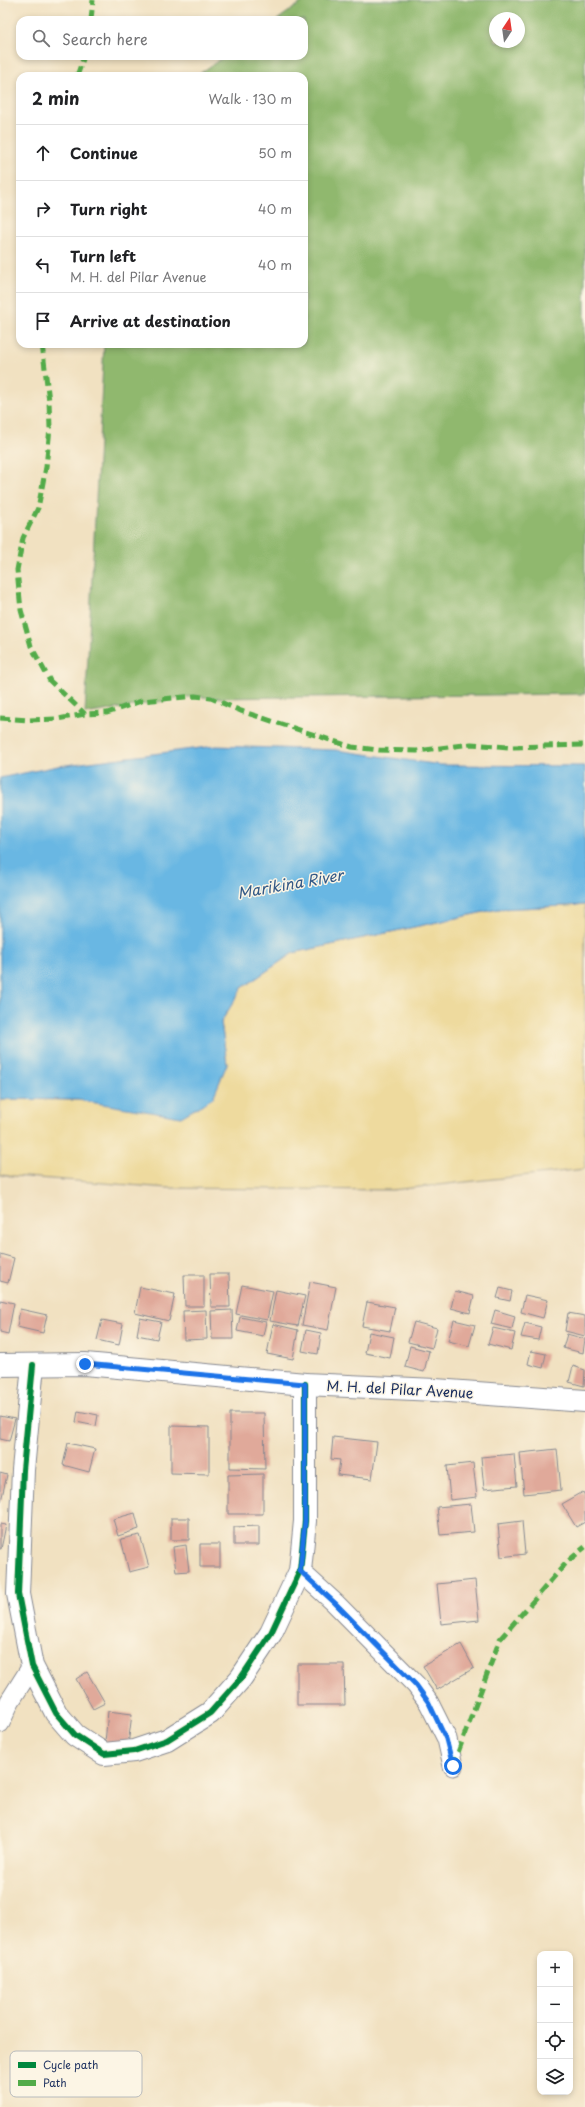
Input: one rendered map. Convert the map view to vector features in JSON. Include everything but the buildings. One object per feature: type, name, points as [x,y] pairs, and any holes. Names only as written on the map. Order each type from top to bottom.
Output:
[{"type":"street","name":"M. H. del Pilar Avenue","points":[[0,1364],[85,1364],[305,1384],[435,1390],[585,1401]]},
{"type":"street","points":[[32,1365],[23,1470],[18,1594],[32,1666],[56,1713],[75,1735],[104,1754],[134,1751],[167,1740],[210,1713],[241,1678],[271,1633],[300,1571],[305,1521],[305,1384]]},
{"type":"lane","points":[[300,1571],[356,1624],[416,1685],[429,1703],[446,1739],[453,1766]]},
{"type":"lane","points":[[0,1723],[10,1701],[32,1666]]},
{"type":"green space","points":[[305,0],[585,0],[585,694],[211,698],[195,696],[85,714],[104,348],[308,348],[308,72],[202,72],[219,60],[308,60],[308,16],[283,16]]},
{"type":"sand","points":[[585,905],[585,1169],[392,1190],[168,1188],[0,1175],[0,1099],[78,1100],[227,1064],[221,1022],[242,988],[293,953],[498,909]]},
{"type":"water","name":"Marikina River","points":[[216,746],[336,750],[441,765],[585,766],[585,905],[498,909],[293,953],[242,988],[221,1022],[227,1064],[213,1098],[181,1117],[78,1100],[0,1099],[0,778],[58,766]]},
{"type":"marked path","points":[[91,16],[93,0]]},
{"type":"marked path","points":[[78,72],[83,60]]},
{"type":"marked path","points":[[42,348],[49,401],[50,428],[46,467],[38,508],[23,538],[17,570],[21,610],[31,646],[50,681],[85,714]]},
{"type":"marked path","points":[[0,718],[27,720],[58,719],[85,714],[107,713],[141,701],[195,696],[211,698],[241,711],[352,747],[379,750],[417,751],[471,744],[509,747],[585,745]]},
{"type":"marked path","points":[[453,1766],[500,1639],[567,1562],[585,1547]]},
{"type":"cycle path","points":[[33,1365],[23,1470],[18,1594],[32,1666],[56,1713],[75,1735],[104,1754],[134,1751],[167,1740],[210,1713],[241,1678],[271,1633],[300,1571],[305,1521],[305,1384]]},
{"type":"route","points":[[85,1364],[305,1384],[305,1521],[300,1571],[335,1603],[401,1668],[416,1685],[429,1703],[446,1739],[453,1766]]}]
